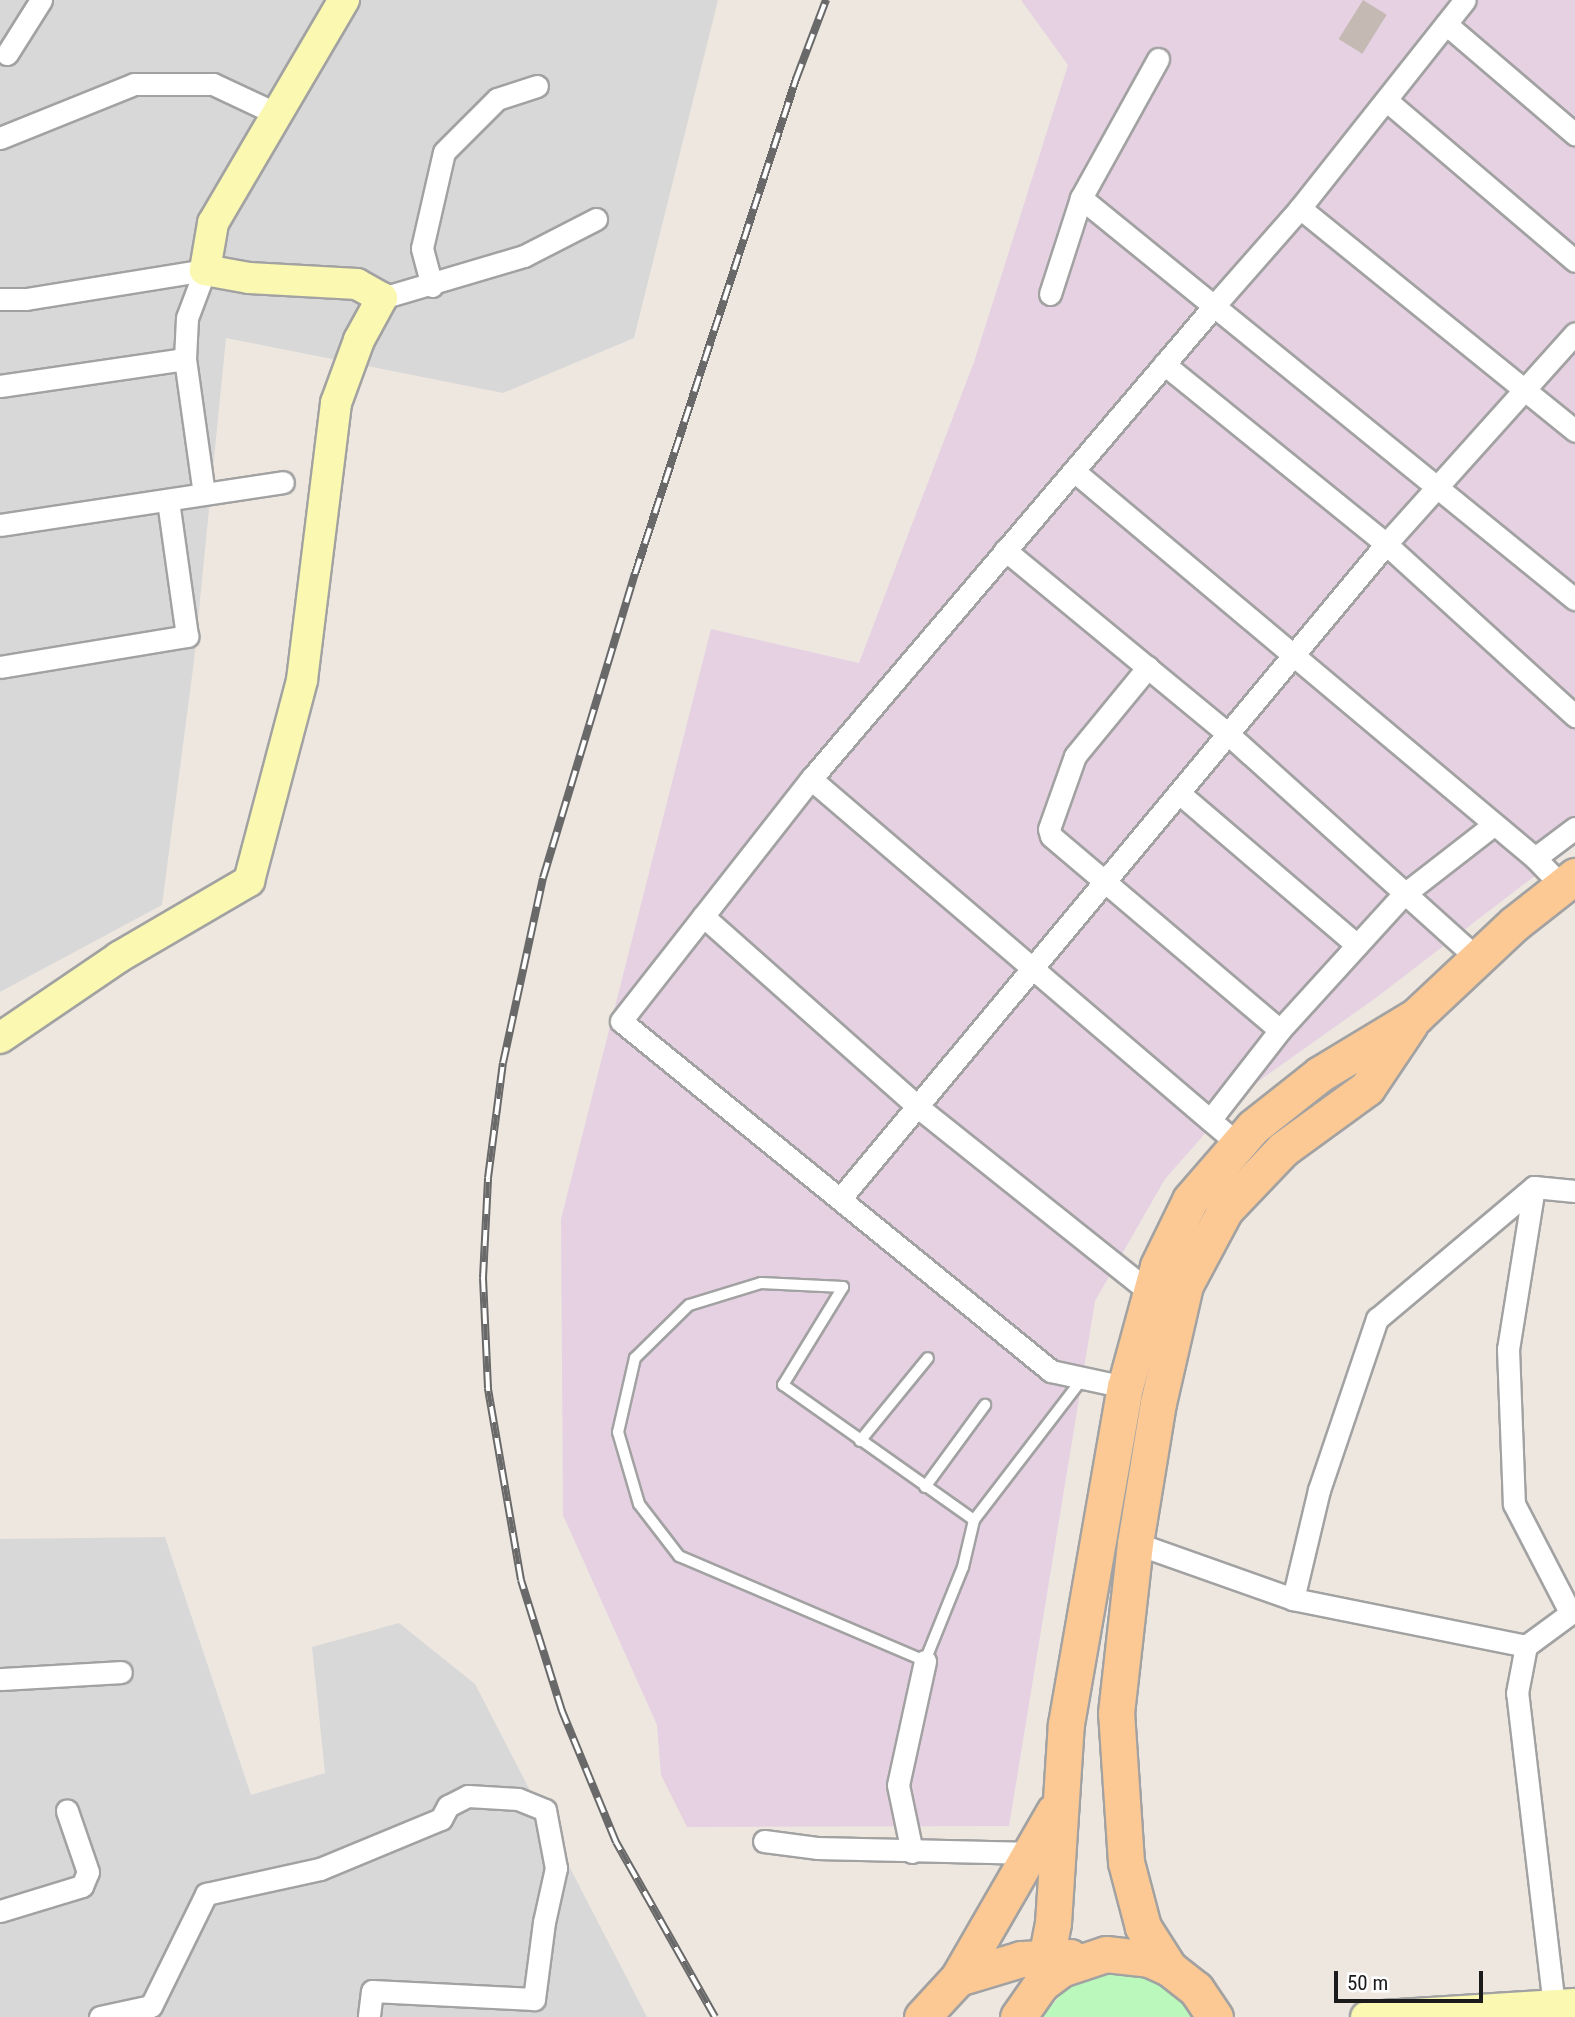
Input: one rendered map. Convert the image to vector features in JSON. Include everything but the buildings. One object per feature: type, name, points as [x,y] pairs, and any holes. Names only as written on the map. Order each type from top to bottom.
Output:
[{"type":"main road","points":[[1169,1968],[1136,1910],[1119,1795],[1116,1713],[1135,1543],[1158,1403],[1185,1284],[1225,1210],[1283,1149],[1367,1088],[1416,1016],[1477,958],[1569,881]]},
{"type":"main road","points":[[1018,2017],[1044,1970],[1056,1889],[1058,1804],[1066,1724],[1125,1387],[1158,1266],[1190,1200],[1238,1144],[1320,1074],[1416,1016]]},
{"type":"main road","points":[[922,2017],[958,1978],[1033,1853],[1058,1804]]},
{"type":"main road","points":[[958,1978],[997,1964],[1044,1970],[1084,1959],[1127,1955],[1169,1968],[1196,1989],[1215,2017]]},
{"type":"street","points":[[7,54],[41,0]]},
{"type":"street","points":[[204,494],[185,359],[187,318],[205,270],[213,223],[344,0]]},
{"type":"street","points":[[1125,1387],[1051,1371],[621,1021],[811,779],[1300,208],[1465,0]]},
{"type":"street","points":[[1446,24],[1575,134]]},
{"type":"street","points":[[1050,294],[1081,198],[1158,59]]},
{"type":"street","points":[[0,138],[134,84],[213,84],[277,114]]},
{"type":"street","points":[[432,286],[422,248],[444,152],[497,99],[537,86]]},
{"type":"street","points":[[1385,100],[1575,261]]},
{"type":"street","points":[[1081,198],[1575,599]]},
{"type":"street","points":[[1300,208],[1575,432]]},
{"type":"street","points":[[0,299],[26,299],[205,270],[249,278],[357,284],[382,298],[432,286],[524,256],[596,219]]},
{"type":"street","points":[[0,1038],[119,957],[249,881],[302,680],[336,403],[359,340],[382,298]]},
{"type":"street","points":[[840,1199],[1386,544],[1575,333]]},
{"type":"street","points":[[0,386],[185,359]]},
{"type":"street","points":[[1164,364],[1386,544],[1575,716]]},
{"type":"street","points":[[1074,471],[1492,826],[1569,881]]},
{"type":"street","points":[[0,525],[283,482]]},
{"type":"street","points":[[0,667],[187,636],[168,500]]},
{"type":"street","points":[[1005,550],[1228,734],[1403,895],[1477,958]]},
{"type":"street","points":[[1148,667],[1075,757],[1049,829],[1051,836],[1280,1030]]},
{"type":"street","points":[[811,779],[1238,1144]]},
{"type":"street","points":[[1180,793],[1357,945]]},
{"type":"street","points":[[1210,1120],[1280,1030],[1403,895],[1492,826]]},
{"type":"street","points":[[1535,858],[1575,828]]},
{"type":"street","points":[[703,916],[918,1107],[1151,1293]]},
{"type":"street","points":[[1293,1599],[1318,1490],[1377,1318],[1534,1187],[1575,1191]]},
{"type":"street","points":[[1366,2017],[1565,2005],[1517,1693],[1526,1646],[1573,1611],[1514,1504],[1508,1349],[1534,1187]]},
{"type":"street","points":[[1135,1543],[1293,1599],[1526,1646]]},
{"type":"street","points":[[912,1852],[898,1785],[925,1661]]},
{"type":"street","points":[[0,1679],[121,1672]]},
{"type":"street","points":[[100,2017],[154,2012],[206,1894],[320,1869],[441,1819],[448,1806],[468,1796],[517,1799],[545,1810],[556,1868],[544,1922],[534,1999],[372,1991],[369,2017]]},
{"type":"street","points":[[0,1911],[82,1886],[88,1872],[67,1811]]},
{"type":"street","points":[[764,1841],[912,1852],[1033,1853]]},
{"type":"lane","points":[[974,1520],[925,1488],[783,1385],[843,1287],[761,1283],[689,1305],[635,1358],[618,1433],[639,1504],[679,1556],[925,1661],[963,1567],[974,1520],[1083,1378]]},
{"type":"lane","points":[[860,1441],[928,1358]]},
{"type":"lane","points":[[925,1488],[985,1405]]},
{"type":"shaded area","points":[[0,0],[718,0],[634,338],[503,393],[226,338],[194,661],[162,905],[0,992]]},
{"type":"shaded area","points":[[1021,0],[1575,0],[1575,845],[1377,997],[1239,1095],[1165,1179],[1095,1301],[1009,1826],[687,1827],[661,1775],[657,1725],[563,1515],[561,1219],[711,629],[859,663],[974,362],[1068,65]]},
{"type":"shaded area","points":[[165,1537],[251,1795],[325,1773],[312,1647],[399,1623],[475,1684],[647,2017],[0,2017],[0,1539]]},
{"type":"green space","points":[[1117,1972],[1160,1982],[1181,1996],[1198,2017],[1042,2017],[1064,1991],[1082,1980]]},
{"type":"railway","points":[[715,2017],[616,1842],[562,1711],[521,1580],[488,1388],[483,1278],[488,1178],[503,1063],[543,878],[635,574],[796,79],[826,0]]}]
